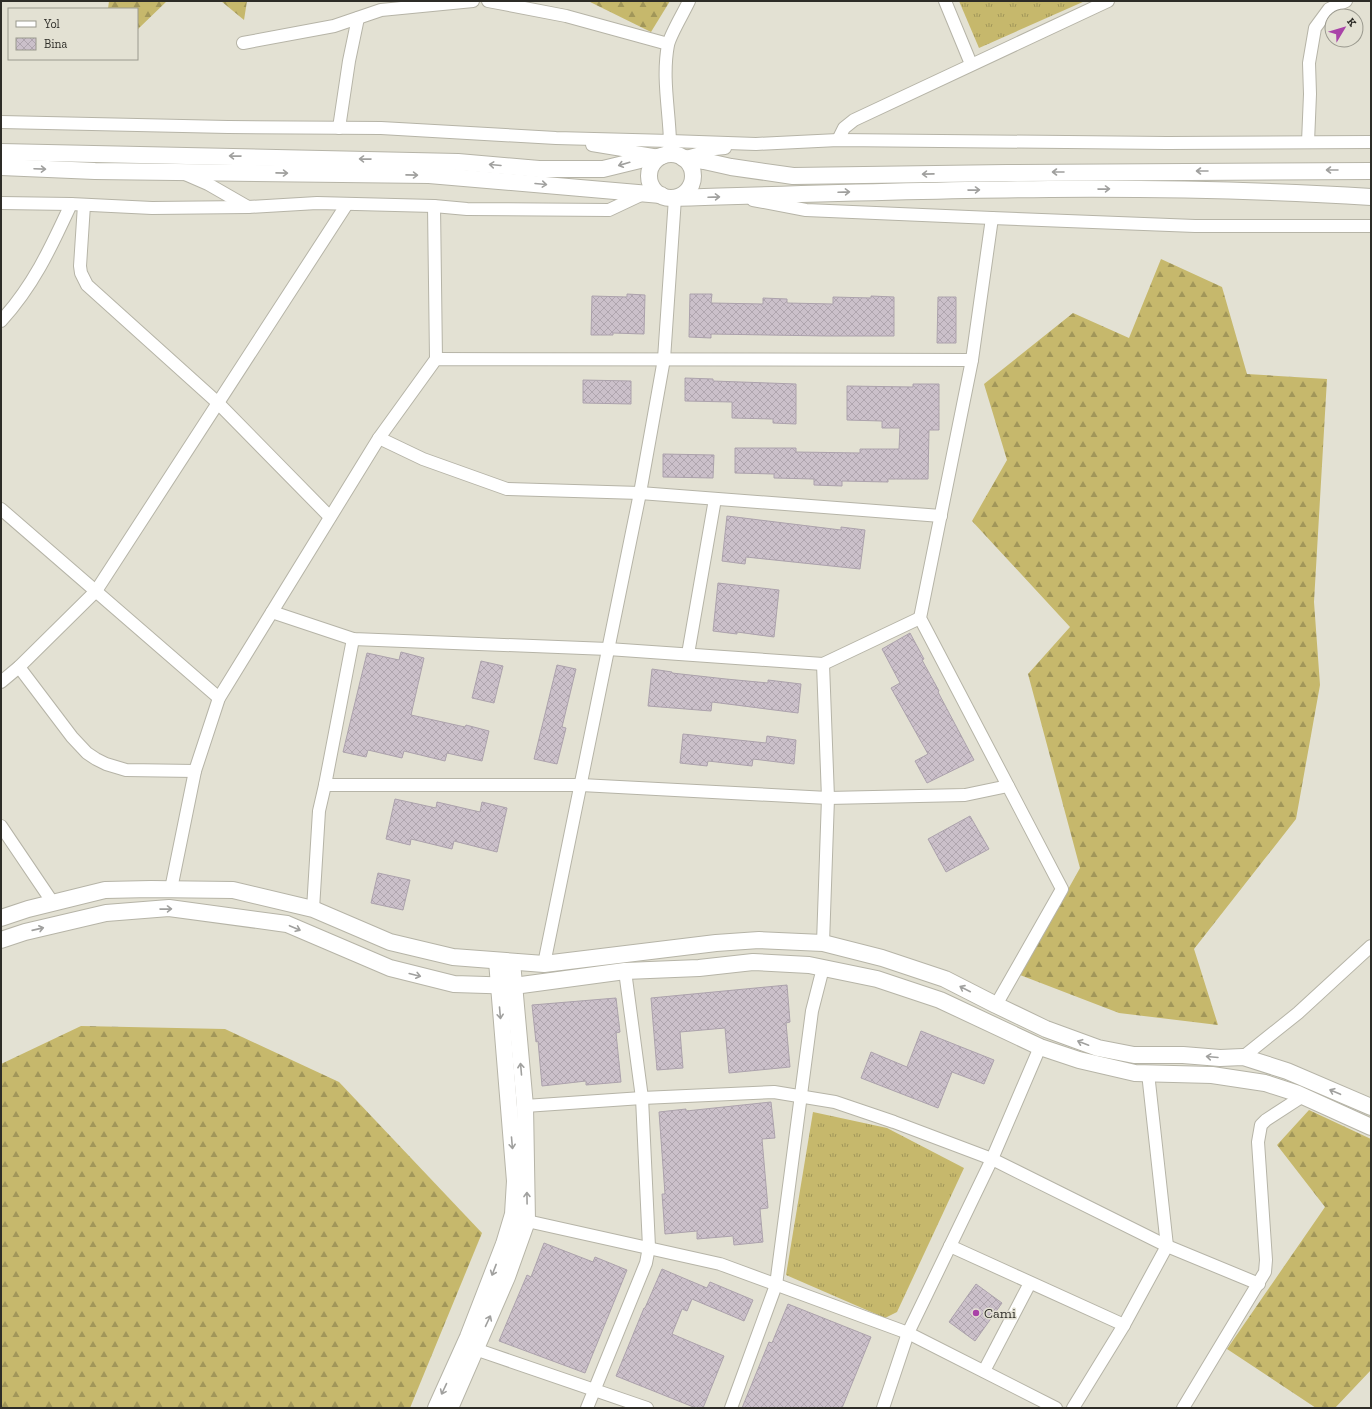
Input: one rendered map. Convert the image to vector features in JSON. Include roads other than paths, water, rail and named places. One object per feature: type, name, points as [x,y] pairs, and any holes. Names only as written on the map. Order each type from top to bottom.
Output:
[{"type":"street","points":[[243,43],[334,26],[381,10],[473,1]]},
{"type":"street","points":[[488,1],[566,16],[668,44]]},
{"type":"street","points":[[671,152],[666,82],[668,44],[689,1]]},
{"type":"street","points":[[946,1],[972,64]]},
{"type":"street","points":[[838,140],[844,128],[854,120],[1108,1]]},
{"type":"street","points":[[1308,142],[1310,94],[1309,62],[1315,28],[1329,9],[1346,1]]},
{"type":"street","points":[[339,128],[349,61],[358,18]]},
{"type":"street","points":[[1,122],[220,127],[381,128],[556,138],[671,152],[731,167],[793,176],[1371,171]]},
{"type":"street","points":[[556,138],[671,152],[756,144]]},
{"type":"street","points":[[1,152],[458,162],[539,169],[576,170],[602,169],[671,152],[756,144],[838,140],[1167,143],[1371,142]]},
{"type":"street","points":[[671,152],[688,162],[692,169],[693,176],[692,184],[688,190],[682,195],[668,197],[655,191],[650,179],[650,172],[652,165],[656,160],[671,152]]},
{"type":"street","points":[[1,168],[95,171],[430,175],[668,197],[873,191],[1110,189],[1290,191],[1371,196]]},
{"type":"street","points":[[182,172],[208,184],[248,207]]},
{"type":"street","points":[[1,203],[71,204],[152,208],[248,207],[317,203],[434,206],[467,209],[609,210],[643,194]]},
{"type":"street","points":[[732,196],[806,210],[1195,226],[1371,226]]},
{"type":"street","points":[[544,964],[640,493],[664,359],[668,197]]},
{"type":"street","points":[[1,321],[17,304],[42,265],[71,204]]},
{"type":"street","points":[[1,682],[19,667],[96,591],[347,204]]},
{"type":"street","points":[[84,205],[80,266],[81,273],[87,285],[218,403],[330,517]]},
{"type":"street","points":[[171,889],[195,771],[219,698],[379,438],[436,359],[434,206]]},
{"type":"street","points":[[992,218],[972,360],[920,618],[1062,889],[996,1005]]},
{"type":"street","points":[[436,359],[972,360]]},
{"type":"street","points":[[379,438],[423,459],[507,489],[640,493],[941,516]]},
{"type":"street","points":[[688,654],[715,499]]},
{"type":"street","points":[[1,509],[219,698]]},
{"type":"street","points":[[272,612],[353,639],[688,654],[823,664],[920,618]]},
{"type":"street","points":[[313,909],[319,811],[353,639]]},
{"type":"street","points":[[823,664],[828,798],[823,943]]},
{"type":"street","points":[[19,667],[72,737],[96,759],[106,764],[126,770],[195,771]]},
{"type":"street","points":[[325,785],[581,785],[828,798],[965,795],[1008,786]]},
{"type":"street","points":[[1,826],[53,903]]},
{"type":"street","points":[[1,918],[105,890],[233,890],[313,909],[390,942],[454,958],[544,964],[716,943],[758,940],[823,943],[882,958],[944,979],[1046,1028],[1098,1048],[1134,1055],[1183,1054],[1220,1058],[1243,1057],[1287,1071],[1371,1107]]},
{"type":"street","points":[[1,940],[25,932],[106,913],[169,908],[287,924],[390,968],[454,984],[514,986],[625,971],[699,968],[753,962],[809,965],[877,979],[940,1000],[1040,1048],[1079,1060],[1135,1073],[1220,1076],[1265,1083],[1303,1096],[1371,1127]]},
{"type":"street","points":[[1243,1057],[1298,1013],[1371,946]]},
{"type":"street","points":[[436,1408],[468,1337],[504,1244],[513,1214],[515,1181],[498,986],[504,961]]},
{"type":"street","points":[[450,1408],[507,1277],[527,1221],[525,1106],[514,986],[504,961]]},
{"type":"street","points":[[732,1408],[776,1285],[812,1012],[824,968]]},
{"type":"street","points":[[587,1408],[646,1263],[649,1247],[642,1098],[625,971]]},
{"type":"street","points":[[883,1408],[908,1334],[992,1159],[1040,1048]]},
{"type":"street","points":[[1073,1408],[1124,1325],[1167,1246],[1148,1073]]},
{"type":"street","points":[[525,1106],[642,1098],[774,1092],[835,1102],[894,1122],[992,1159],[1167,1246],[1259,1284]]},
{"type":"street","points":[[1183,1408],[1265,1272],[1266,1260],[1258,1142],[1262,1126],[1266,1120],[1303,1096]]},
{"type":"street","points":[[527,1221],[720,1264],[908,1334],[1056,1408]]},
{"type":"street","points":[[950,1246],[1124,1325]]},
{"type":"street","points":[[984,1371],[1030,1282]]},
{"type":"street","points":[[475,1349],[647,1408]]},
{"type":"place","name":"Cami","points":[[976,1313]]}]
